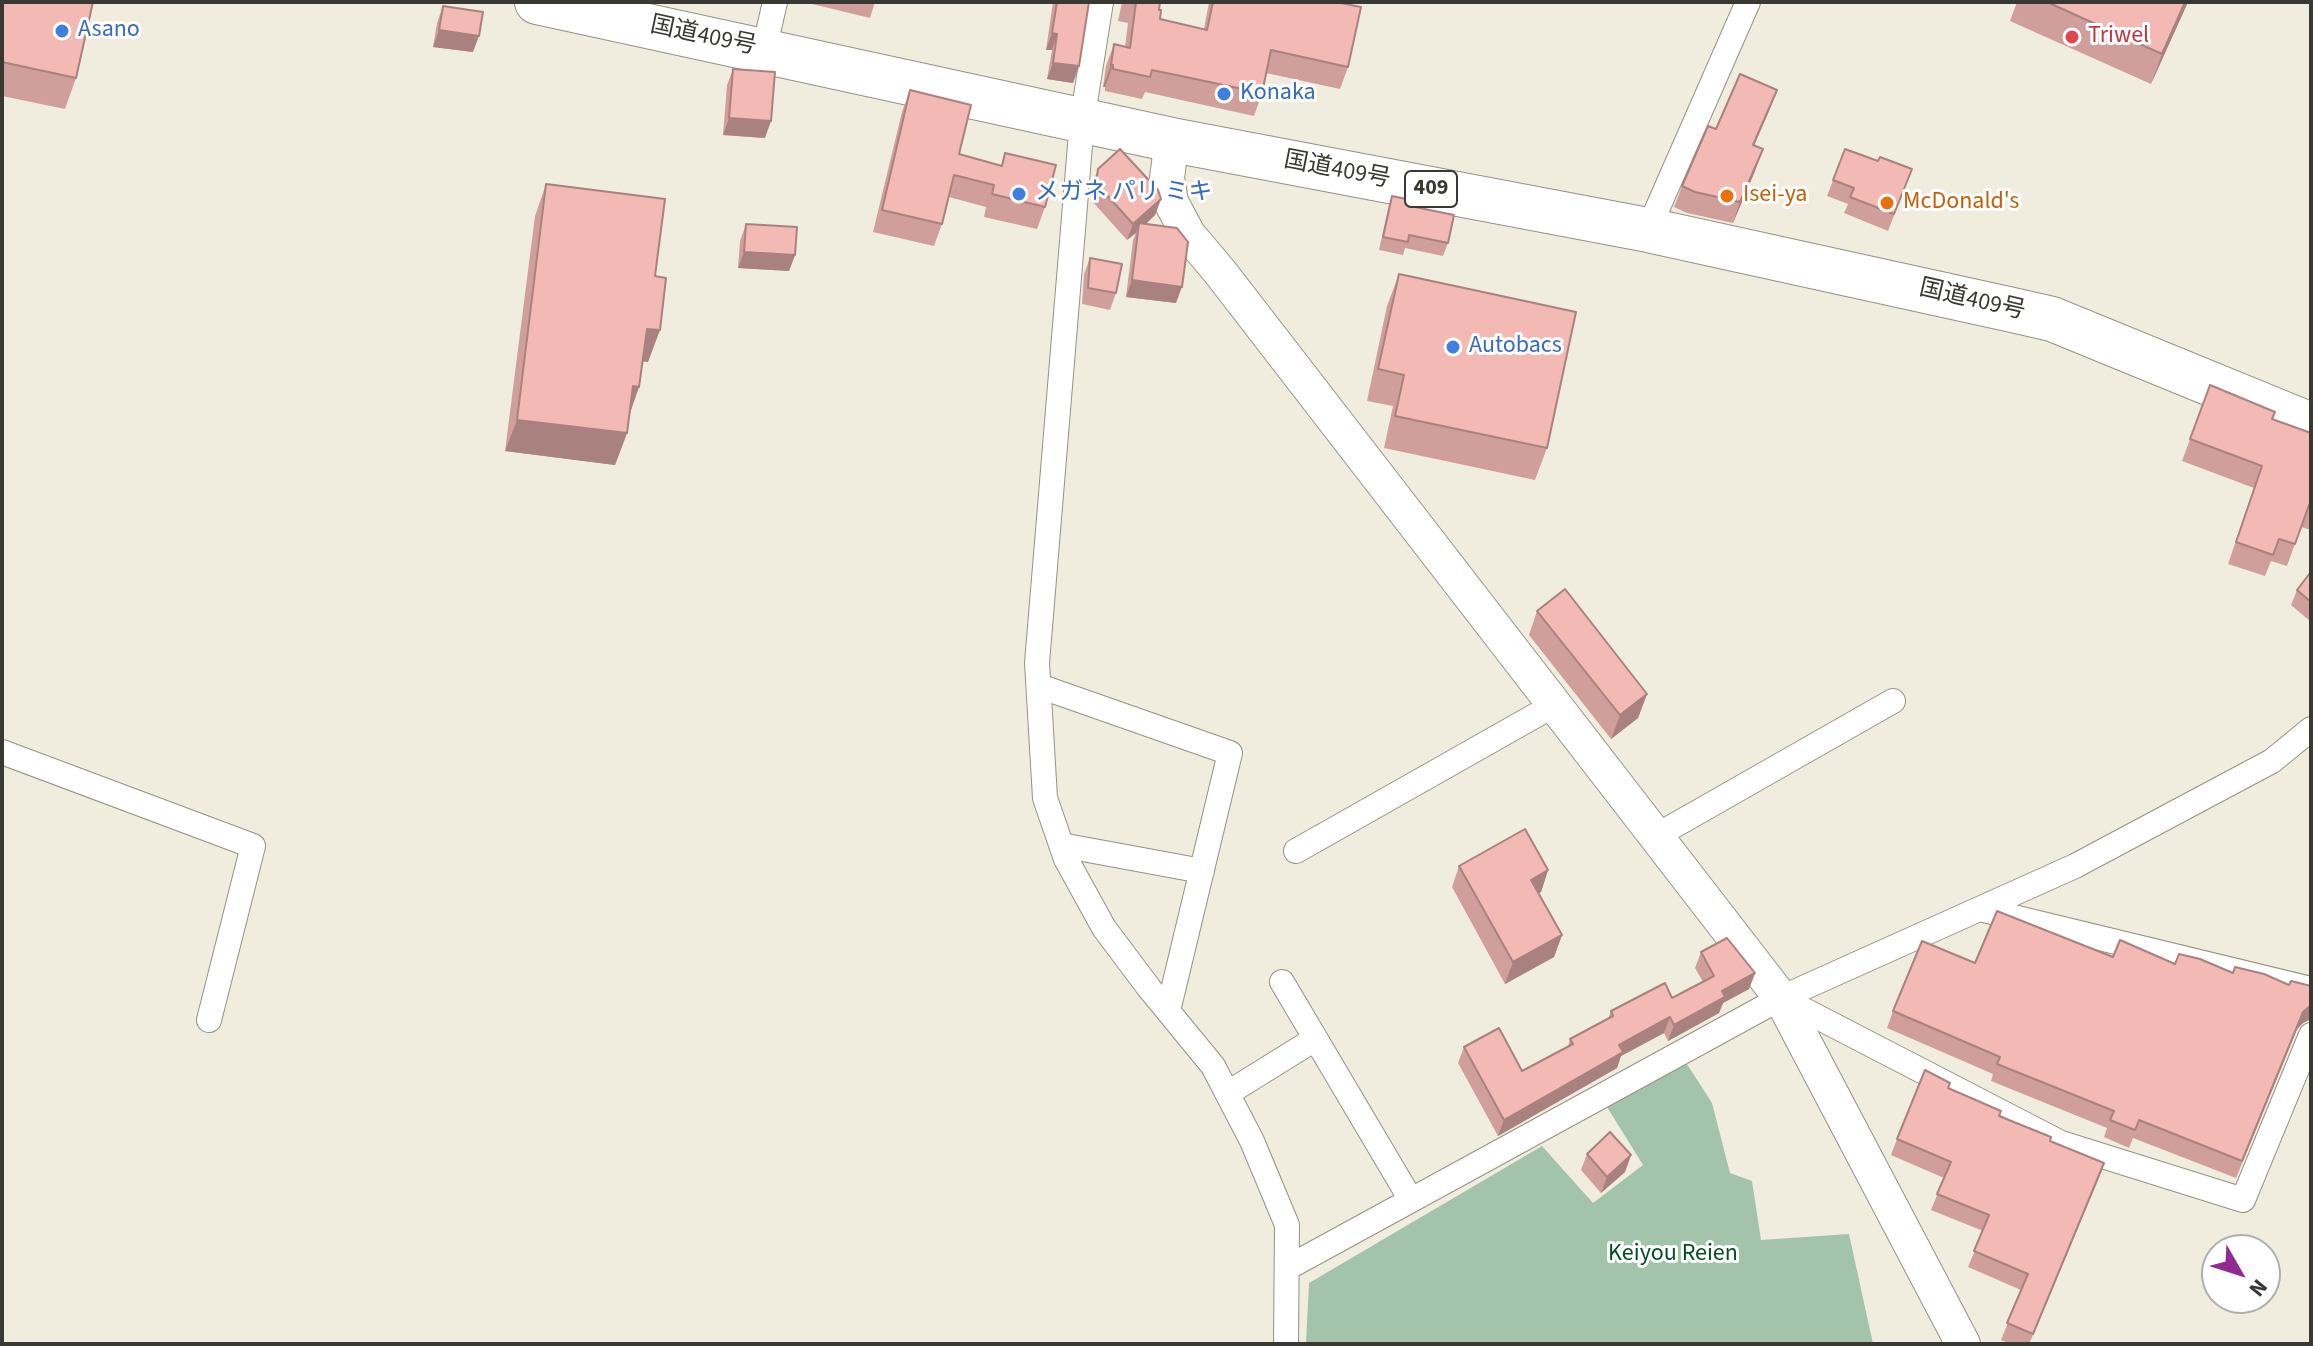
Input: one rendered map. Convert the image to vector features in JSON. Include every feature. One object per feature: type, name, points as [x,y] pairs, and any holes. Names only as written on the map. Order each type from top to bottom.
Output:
[{"type":"highway","name":"国道409号","points":[[537,2],[1172,140],[1648,230],[2052,319],[2311,425]]},
{"type":"street","points":[[764,50],[775,2]]},
{"type":"street","points":[[1101,2],[1082,121],[1037,663],[1045,798],[1061,845],[1104,928],[1213,1066],[1252,1141],[1287,1225],[1286,1344]]},
{"type":"street","points":[[1648,230],[1748,2]]},
{"type":"street","points":[[1172,140],[1167,178],[1171,202],[1188,234],[1781,998],[1963,1344]]},
{"type":"street","points":[[1039,686],[1230,753],[1168,1011]]},
{"type":"street","points":[[1656,836],[1893,701]]},
{"type":"street","points":[[1296,851],[1554,705]]},
{"type":"street","points":[[1287,1268],[1781,998],[2075,866],[2272,761],[2311,729]]},
{"type":"street","points":[[2,752],[253,846],[209,1020]]},
{"type":"street","points":[[1061,845],[1202,871]]},
{"type":"street","points":[[1980,909],[2311,989]]},
{"type":"street","points":[[1282,982],[1411,1200]]},
{"type":"street","points":[[1781,998],[2061,1143],[2243,1200],[2311,1035]]},
{"type":"street","points":[[1228,1093],[1315,1039]]},
{"type":"green space","name":"Keiyou Reien","points":[[1685,1061],[1712,1103],[1730,1173],[1752,1181],[1761,1240],[1849,1234],[1873,1344],[1306,1344],[1309,1283],[1542,1146],[1593,1203],[1643,1165],[1607,1107]]},
{"type":"building","points":[[2,2],[93,2],[76,78],[2,62]]},
{"type":"building","points":[[1057,2],[1089,2],[1079,66],[1053,63],[1057,34],[1052,33]]},
{"type":"building","points":[[1136,2],[1160,2],[1160,19],[1207,30],[1213,2],[1336,2],[1361,7],[1348,67],[1271,50],[1262,93],[1152,70],[1150,77],[1113,69],[1114,44],[1130,48]]},
{"type":"building","points":[[2047,2],[2185,2],[2162,54]]},
{"type":"building","points":[[443,6],[483,12],[479,36],[439,30]]},
{"type":"building","points":[[733,69],[775,72],[771,121],[729,118]]},
{"type":"building","points":[[1740,74],[1777,90],[1753,145],[1763,149],[1740,202],[1682,186],[1708,126],[1716,129]]},
{"type":"building","points":[[910,90],[971,105],[959,154],[1002,166],[1005,153],[1056,165],[1045,207],[992,194],[994,185],[954,175],[942,224],[882,210]]},
{"type":"building","points":[[1120,149],[1158,190],[1161,199],[1133,224],[1096,183],[1098,169]]},
{"type":"building","points":[[1845,149],[1912,169],[1894,214],[1850,197],[1854,188],[1833,180]]},
{"type":"building","points":[[546,184],[665,199],[655,276],[666,278],[660,330],[647,329],[639,387],[633,386],[627,433],[517,420]]},
{"type":"building","points":[[1392,196],[1416,201],[1415,207],[1454,215],[1448,243],[1409,235],[1408,242],[1383,237]]},
{"type":"building","points":[[1139,223],[1177,228],[1188,242],[1182,287],[1132,280]]},
{"type":"building","points":[[746,224],[797,227],[795,255],[744,252]]},
{"type":"building","points":[[1090,258],[1122,264],[1116,293],[1088,288]]},
{"type":"building","points":[[1399,274],[1576,312],[1547,448],[1395,416],[1404,375],[1378,369]]},
{"type":"building","points":[[2210,385],[2275,412],[2272,419],[2311,433],[2311,506],[2295,544],[2279,539],[2273,555],[2236,542],[2262,466],[2190,439]]},
{"type":"building","points":[[2311,574],[2311,602],[2297,590]]},
{"type":"building","points":[[1565,589],[1647,694],[1620,715],[1537,611]]},
{"type":"building","points":[[1525,829],[1548,870],[1531,880],[1562,935],[1513,962],[1459,866]]},
{"type":"building","points":[[1997,911],[2113,957],[2120,940],[2175,964],[2179,954],[2233,973],[2235,967],[2264,974],[2289,985],[2291,981],[2311,986],[2311,1005],[2303,1012],[2242,1161],[2139,1120],[2135,1130],[2110,1120],[2114,1111],[1997,1064],[2000,1057],[1893,1011],[1922,941],[1975,963]]},
{"type":"building","points":[[1727,938],[1755,973],[1722,991],[1725,997],[1674,1025],[1670,1017],[1619,1045],[1623,1052],[1504,1120],[1464,1047],[1499,1028],[1522,1071],[1573,1044],[1570,1039],[1613,1016],[1611,1011],[1665,983],[1672,998],[1714,976],[1701,952]]},
{"type":"building","points":[[1925,1070],[1950,1083],[1948,1088],[2001,1111],[1999,1116],[2104,1163],[2033,1334],[2007,1323],[2028,1274],[1974,1251],[1989,1215],[1937,1194],[1951,1162],[1897,1139]]},
{"type":"building","points":[[1610,1132],[1631,1155],[1607,1177],[1587,1154]]},
{"type":"place","name":"Asano","points":[[62,31]]},
{"type":"place","name":"Triwel","points":[[2072,37]]},
{"type":"place","name":"Konaka","points":[[1224,94]]},
{"type":"place","name":"メガネ パリ ミキ","points":[[1019,194]]},
{"type":"place","name":"Isei-ya","points":[[1727,196]]},
{"type":"place","name":"McDonald's","points":[[1887,203]]},
{"type":"place","name":"Autobacs","points":[[1453,347]]}]
